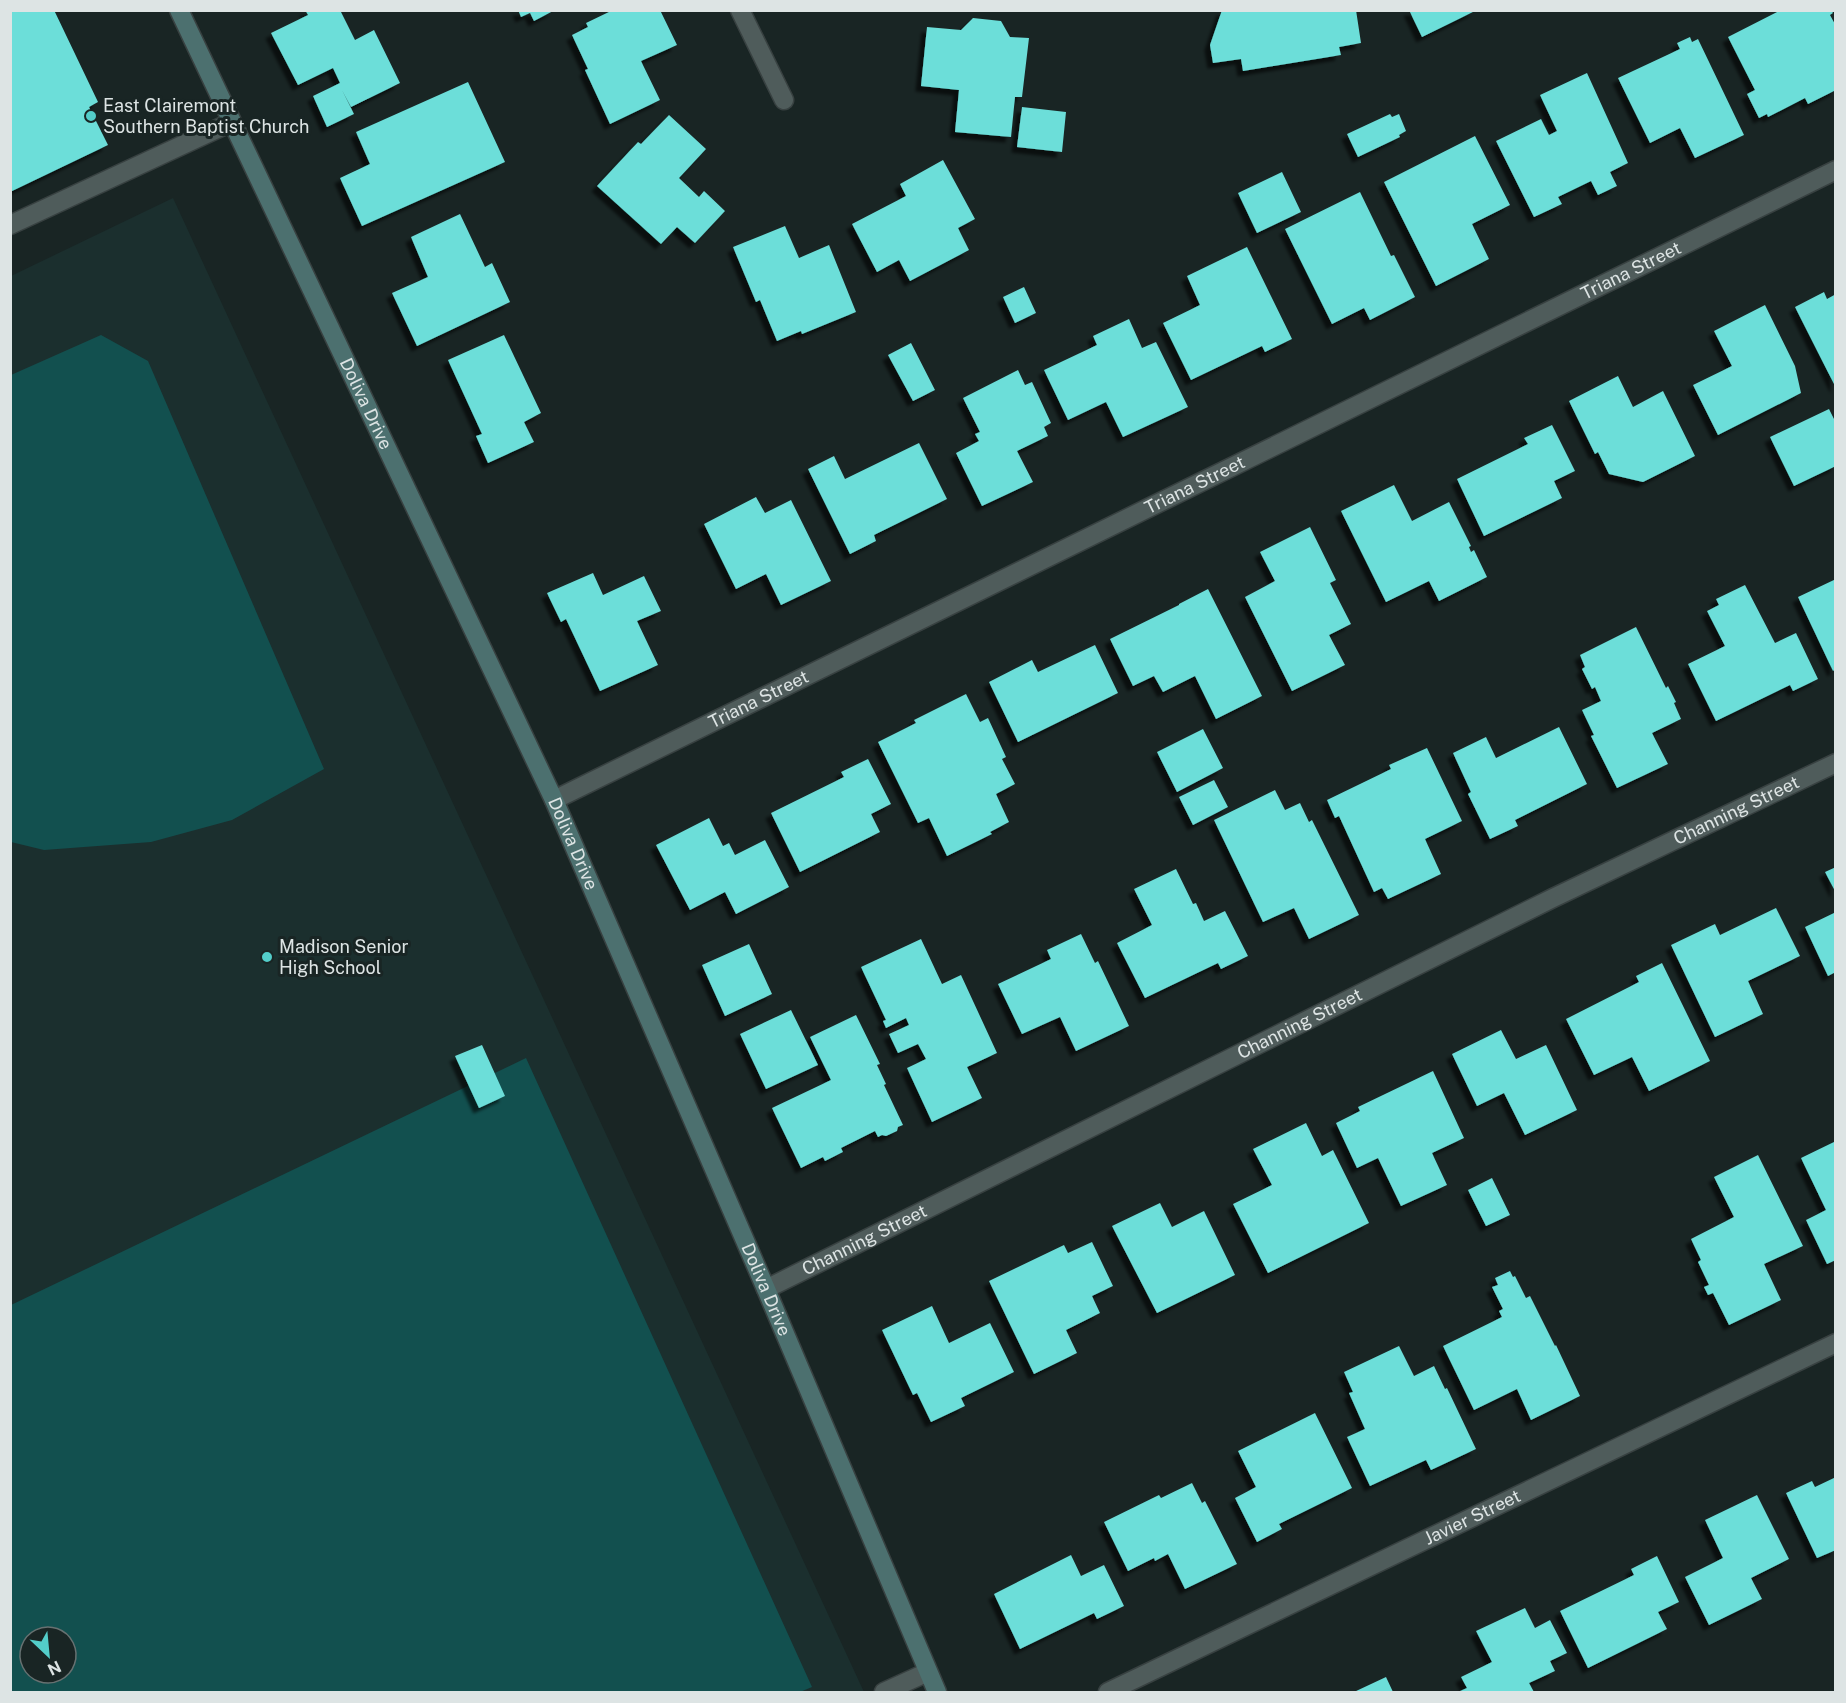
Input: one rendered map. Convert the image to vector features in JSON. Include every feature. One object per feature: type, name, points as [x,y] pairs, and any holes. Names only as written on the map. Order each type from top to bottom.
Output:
[{"type":"street","name":"Doliva Drive","points":[[179,10],[554,800],[766,1289],[937,1692]]},
{"type":"street","points":[[740,10],[784,100]]},
{"type":"street","points":[[10,225],[232,122]]},
{"type":"street","name":"Triana Street","points":[[554,800],[1836,170]]},
{"type":"street","name":"Channing Street","points":[[766,1289],[1553,898],[1836,763]]},
{"type":"street","name":"Javier Street","points":[[1108,1692],[1836,1343]]},
{"type":"street","points":[[884,1692],[928,1672]]},
{"type":"shaded area","name":"Madison Senior High School","points":[[173,198],[864,1692],[11,1692],[11,276]]},
{"type":"shaded area","points":[[101,335],[148,361],[324,769],[232,820],[151,842],[44,850],[11,842],[11,375]]},
{"type":"shaded area","points":[[526,1058],[812,1687],[800,1692],[11,1692],[11,1305]]},
{"type":"building","points":[[10,10],[54,10],[98,102],[89,107],[108,145],[10,192]]},
{"type":"building","points":[[305,10],[340,10],[355,40],[374,30],[400,83],[351,107],[342,90],[354,114],[327,127],[313,96],[340,83],[333,68],[298,85],[271,33],[308,15]]},
{"type":"building","points":[[518,10],[555,10],[534,21],[530,13],[521,17]]},
{"type":"building","points":[[613,10],[660,10],[677,45],[641,61],[660,100],[610,124],[572,35],[588,27],[586,23]]},
{"type":"building","points":[[1222,10],[1356,10],[1361,43],[1339,47],[1341,55],[1243,71],[1241,59],[1213,63],[1210,45]]},
{"type":"building","points":[[1409,10],[1477,10],[1422,37]]},
{"type":"building","points":[[1781,10],[1831,10],[1833,13],[1830,15],[1836,26],[1836,90],[1808,104],[1805,98],[1768,117],[1767,114],[1759,118],[1747,94],[1755,90],[1728,37]]},
{"type":"building","points":[[973,18],[1001,21],[1010,37],[1029,38],[1022,97],[1015,97],[1011,137],[955,132],[959,90],[921,86],[927,27],[961,30]]},
{"type":"building","points":[[1690,37],[1692,42],[1698,39],[1744,135],[1695,158],[1680,128],[1650,143],[1618,78],[1680,49],[1677,43]]},
{"type":"building","points":[[1587,73],[1628,163],[1610,172],[1617,186],[1598,195],[1591,181],[1558,197],[1562,204],[1534,217],[1496,141],[1541,119],[1549,135],[1557,131],[1540,95]]},
{"type":"building","points":[[468,82],[505,162],[362,226],[340,178],[370,164],[356,132]]},
{"type":"building","points":[[1022,107],[1066,112],[1062,152],[1017,147]]},
{"type":"building","points":[[1390,114],[1392,117],[1399,114],[1406,131],[1399,135],[1400,137],[1358,157],[1347,134]]},
{"type":"building","points":[[669,115],[706,149],[679,178],[699,197],[704,191],[725,211],[695,243],[677,227],[661,244],[597,186],[638,142],[641,144]]},
{"type":"building","points":[[1475,136],[1510,205],[1472,224],[1489,259],[1436,286],[1384,182]]},
{"type":"building","points":[[943,160],[975,219],[958,228],[969,250],[910,281],[899,260],[877,272],[852,224],[906,196],[900,184]]},
{"type":"building","points":[[1282,172],[1301,212],[1257,233],[1238,193]]},
{"type":"building","points":[[1360,192],[1391,256],[1394,255],[1415,297],[1370,320],[1364,308],[1332,324],[1285,229]]},
{"type":"building","points":[[460,214],[485,267],[492,263],[510,302],[417,346],[392,293],[428,277],[411,237]]},
{"type":"building","points":[[785,226],[799,258],[829,245],[856,312],[802,334],[801,331],[777,341],[760,300],[756,302],[733,247]]},
{"type":"building","points":[[1247,247],[1292,339],[1265,352],[1262,346],[1191,380],[1163,323],[1200,305],[1187,276]]},
{"type":"building","points":[[1024,287],[1036,313],[1015,323],[1003,297]]},
{"type":"building","points":[[1824,292],[1827,299],[1836,294],[1836,388],[1795,307]]},
{"type":"building","points":[[1765,305],[1795,366],[1801,393],[1718,435],[1693,385],[1732,366],[1714,331]]},
{"type":"building","points":[[1129,319],[1142,348],[1156,342],[1188,407],[1123,437],[1106,402],[1068,420],[1044,370],[1097,345],[1093,336]]},
{"type":"building","points":[[504,335],[541,413],[524,422],[534,442],[488,463],[476,436],[482,434],[448,360]]},
{"type":"building","points":[[911,343],[935,390],[913,401],[888,355]]},
{"type":"building","points":[[1018,370],[1025,385],[1032,382],[1051,423],[1044,427],[1048,436],[1017,451],[1033,482],[982,506],[956,453],[979,441],[975,434],[980,432],[963,398]]},
{"type":"building","points":[[1618,376],[1633,407],[1663,391],[1695,456],[1643,482],[1609,474],[1598,452],[1595,454],[1569,401]]},
{"type":"building","points":[[1829,409],[1836,423],[1836,466],[1794,486],[1770,437]]},
{"type":"building","points":[[1552,425],[1575,471],[1554,481],[1562,498],[1484,536],[1457,479],[1528,444],[1524,438]]},
{"type":"building","points":[[919,443],[947,499],[874,535],[876,541],[850,554],[808,469],[834,456],[845,479]]},
{"type":"building","points":[[1394,485],[1412,521],[1449,502],[1471,546],[1469,547],[1471,552],[1474,550],[1487,577],[1439,601],[1429,581],[1386,602],[1341,511]]},
{"type":"building","points":[[756,497],[765,513],[791,500],[831,581],[781,605],[766,574],[736,589],[704,524]]},
{"type":"building","points":[[1310,527],[1336,580],[1330,583],[1351,624],[1329,635],[1345,665],[1292,691],[1245,597],[1275,581],[1260,552]]},
{"type":"building","points":[[593,573],[603,595],[644,576],[661,611],[637,621],[658,665],[600,691],[566,619],[561,622],[547,593]]},
{"type":"building","points":[[1836,579],[1836,669],[1833,671],[1798,597]]},
{"type":"building","points":[[1745,585],[1775,643],[1796,633],[1818,679],[1793,691],[1790,685],[1716,721],[1688,664],[1725,646],[1707,611],[1719,605],[1716,599]]},
{"type":"building","points":[[1208,589],[1262,696],[1216,719],[1195,676],[1163,692],[1154,676],[1133,686],[1110,639]]},
{"type":"building","points":[[1636,627],[1666,688],[1668,686],[1676,702],[1674,703],[1681,719],[1652,733],[1668,764],[1617,788],[1591,736],[1594,735],[1582,710],[1601,701],[1595,687],[1592,689],[1582,669],[1585,667],[1580,655]]},
{"type":"building","points":[[1095,645],[1118,693],[1018,742],[989,682],[1032,660],[1038,672]]},
{"type":"building","points":[[966,694],[980,722],[988,718],[1006,757],[1002,759],[1015,784],[996,794],[1009,822],[990,832],[992,834],[947,856],[929,818],[918,823],[878,742],[916,723],[914,720]]},
{"type":"building","points":[[1559,727],[1587,784],[1515,820],[1518,826],[1490,839],[1468,794],[1471,792],[1453,753],[1486,737],[1496,758]]},
{"type":"building","points":[[1203,729],[1223,768],[1177,792],[1157,752]]},
{"type":"building","points":[[1427,748],[1462,821],[1425,839],[1441,874],[1388,899],[1382,888],[1374,892],[1339,816],[1335,818],[1327,800],[1391,769],[1389,765]]},
{"type":"building","points":[[868,759],[891,804],[871,814],[880,832],[800,872],[771,813],[844,777],[841,772]]},
{"type":"building","points":[[1214,780],[1228,807],[1193,825],[1179,797]]},
{"type":"building","points":[[1275,790],[1285,810],[1300,803],[1309,822],[1312,820],[1359,915],[1309,939],[1294,908],[1263,922],[1214,820]]},
{"type":"building","points":[[709,818],[723,846],[729,843],[735,855],[765,840],[789,887],[736,914],[725,892],[690,910],[656,845]]},
{"type":"building","points":[[1836,867],[1836,893],[1825,872]]},
{"type":"building","points":[[1176,869],[1204,921],[1225,911],[1248,956],[1221,969],[1218,963],[1145,998],[1117,943],[1152,925],[1134,889]]},
{"type":"building","points":[[1776,908],[1800,956],[1748,981],[1763,1014],[1715,1037],[1671,945],[1715,924],[1720,935]]},
{"type":"building","points":[[1836,912],[1836,972],[1828,976],[1805,927]]},
{"type":"building","points":[[1081,934],[1095,963],[1098,961],[1129,1026],[1076,1051],[1060,1017],[1022,1034],[998,984],[1051,959],[1047,950]]},
{"type":"building","points":[[921,939],[942,984],[961,975],[997,1053],[967,1067],[982,1098],[932,1122],[907,1068],[926,1059],[918,1044],[898,1053],[889,1034],[909,1025],[906,1018],[886,1028],[883,1021],[886,1020],[861,967]]},
{"type":"building","points":[[749,944],[772,994],[725,1016],[702,965]]},
{"type":"building","points":[[1662,963],[1710,1061],[1649,1091],[1632,1057],[1594,1075],[1566,1019],[1639,982],[1636,976]]},
{"type":"building","points":[[791,1010],[818,1065],[766,1089],[740,1034]]},
{"type":"building","points":[[856,1015],[880,1064],[877,1065],[886,1084],[884,1085],[903,1125],[886,1136],[878,1137],[875,1131],[841,1148],[843,1152],[825,1161],[823,1157],[801,1168],[772,1108],[831,1080],[810,1037]]},
{"type":"building","points":[[1501,1030],[1516,1059],[1546,1045],[1577,1110],[1525,1135],[1504,1093],[1477,1106],[1452,1054]]},
{"type":"building","points":[[482,1045],[505,1096],[479,1108],[455,1056]]},
{"type":"building","points":[[1433,1071],[1464,1138],[1432,1153],[1447,1185],[1401,1206],[1378,1158],[1357,1168],[1336,1123],[1360,1111],[1358,1107]]},
{"type":"building","points":[[1306,1123],[1322,1156],[1333,1150],[1369,1223],[1268,1273],[1233,1204],[1272,1185],[1253,1149]]},
{"type":"building","points":[[1836,1141],[1836,1260],[1827,1264],[1806,1220],[1826,1210],[1801,1158]]},
{"type":"building","points":[[1758,1155],[1803,1246],[1764,1264],[1781,1300],[1729,1325],[1713,1293],[1708,1295],[1704,1287],[1709,1285],[1698,1262],[1701,1260],[1691,1239],[1734,1217],[1714,1177]]},
{"type":"building","points":[[1492,1178],[1510,1215],[1486,1226],[1468,1190]]},
{"type":"building","points":[[1160,1203],[1172,1227],[1204,1211],[1235,1275],[1157,1313],[1112,1226]]},
{"type":"building","points":[[1092,1242],[1113,1286],[1092,1296],[1100,1313],[1066,1330],[1077,1353],[1034,1374],[989,1281],[1064,1245],[1068,1253]]},
{"type":"building","points":[[1510,1271],[1526,1298],[1530,1296],[1580,1396],[1531,1420],[1517,1389],[1474,1410],[1443,1346],[1502,1317],[1499,1311],[1503,1309],[1492,1287],[1498,1285],[1495,1278]]},
{"type":"building","points":[[932,1306],[949,1343],[990,1323],[1014,1372],[961,1398],[965,1406],[931,1422],[917,1393],[913,1395],[882,1330]]},
{"type":"building","points":[[1399,1346],[1414,1376],[1434,1366],[1476,1449],[1431,1470],[1426,1460],[1370,1486],[1347,1437],[1365,1429],[1349,1393],[1353,1392],[1344,1372]]},
{"type":"building","points":[[1315,1413],[1352,1488],[1279,1524],[1282,1529],[1257,1542],[1235,1498],[1256,1487],[1238,1451]]},
{"type":"building","points":[[1836,1477],[1836,1550],[1817,1558],[1786,1493],[1812,1481],[1815,1487]]},
{"type":"building","points":[[1192,1483],[1202,1503],[1205,1501],[1237,1564],[1185,1589],[1168,1554],[1128,1571],[1104,1522],[1159,1495],[1161,1498]]},
{"type":"building","points":[[1757,1495],[1789,1559],[1751,1578],[1762,1599],[1709,1625],[1685,1577],[1723,1558],[1705,1520]]},
{"type":"building","points":[[1071,1555],[1081,1576],[1104,1565],[1124,1606],[1097,1619],[1094,1613],[1020,1649],[994,1594]]},
{"type":"building","points":[[1657,1556],[1679,1602],[1658,1612],[1667,1629],[1588,1668],[1560,1611],[1634,1575],[1631,1569]]},
{"type":"building","points":[[1525,1608],[1535,1628],[1550,1620],[1567,1653],[1550,1661],[1555,1671],[1529,1683],[1534,1692],[1458,1692],[1467,1688],[1461,1677],[1492,1662],[1476,1631]]},
{"type":"building","points":[[1386,1677],[1393,1692],[1354,1692]]},
{"type":"place","name":"East Clairemont Southern Baptist Church","points":[[91,116]]},
{"type":"place","name":"Madison Senior High School","points":[[267,957]]}]
